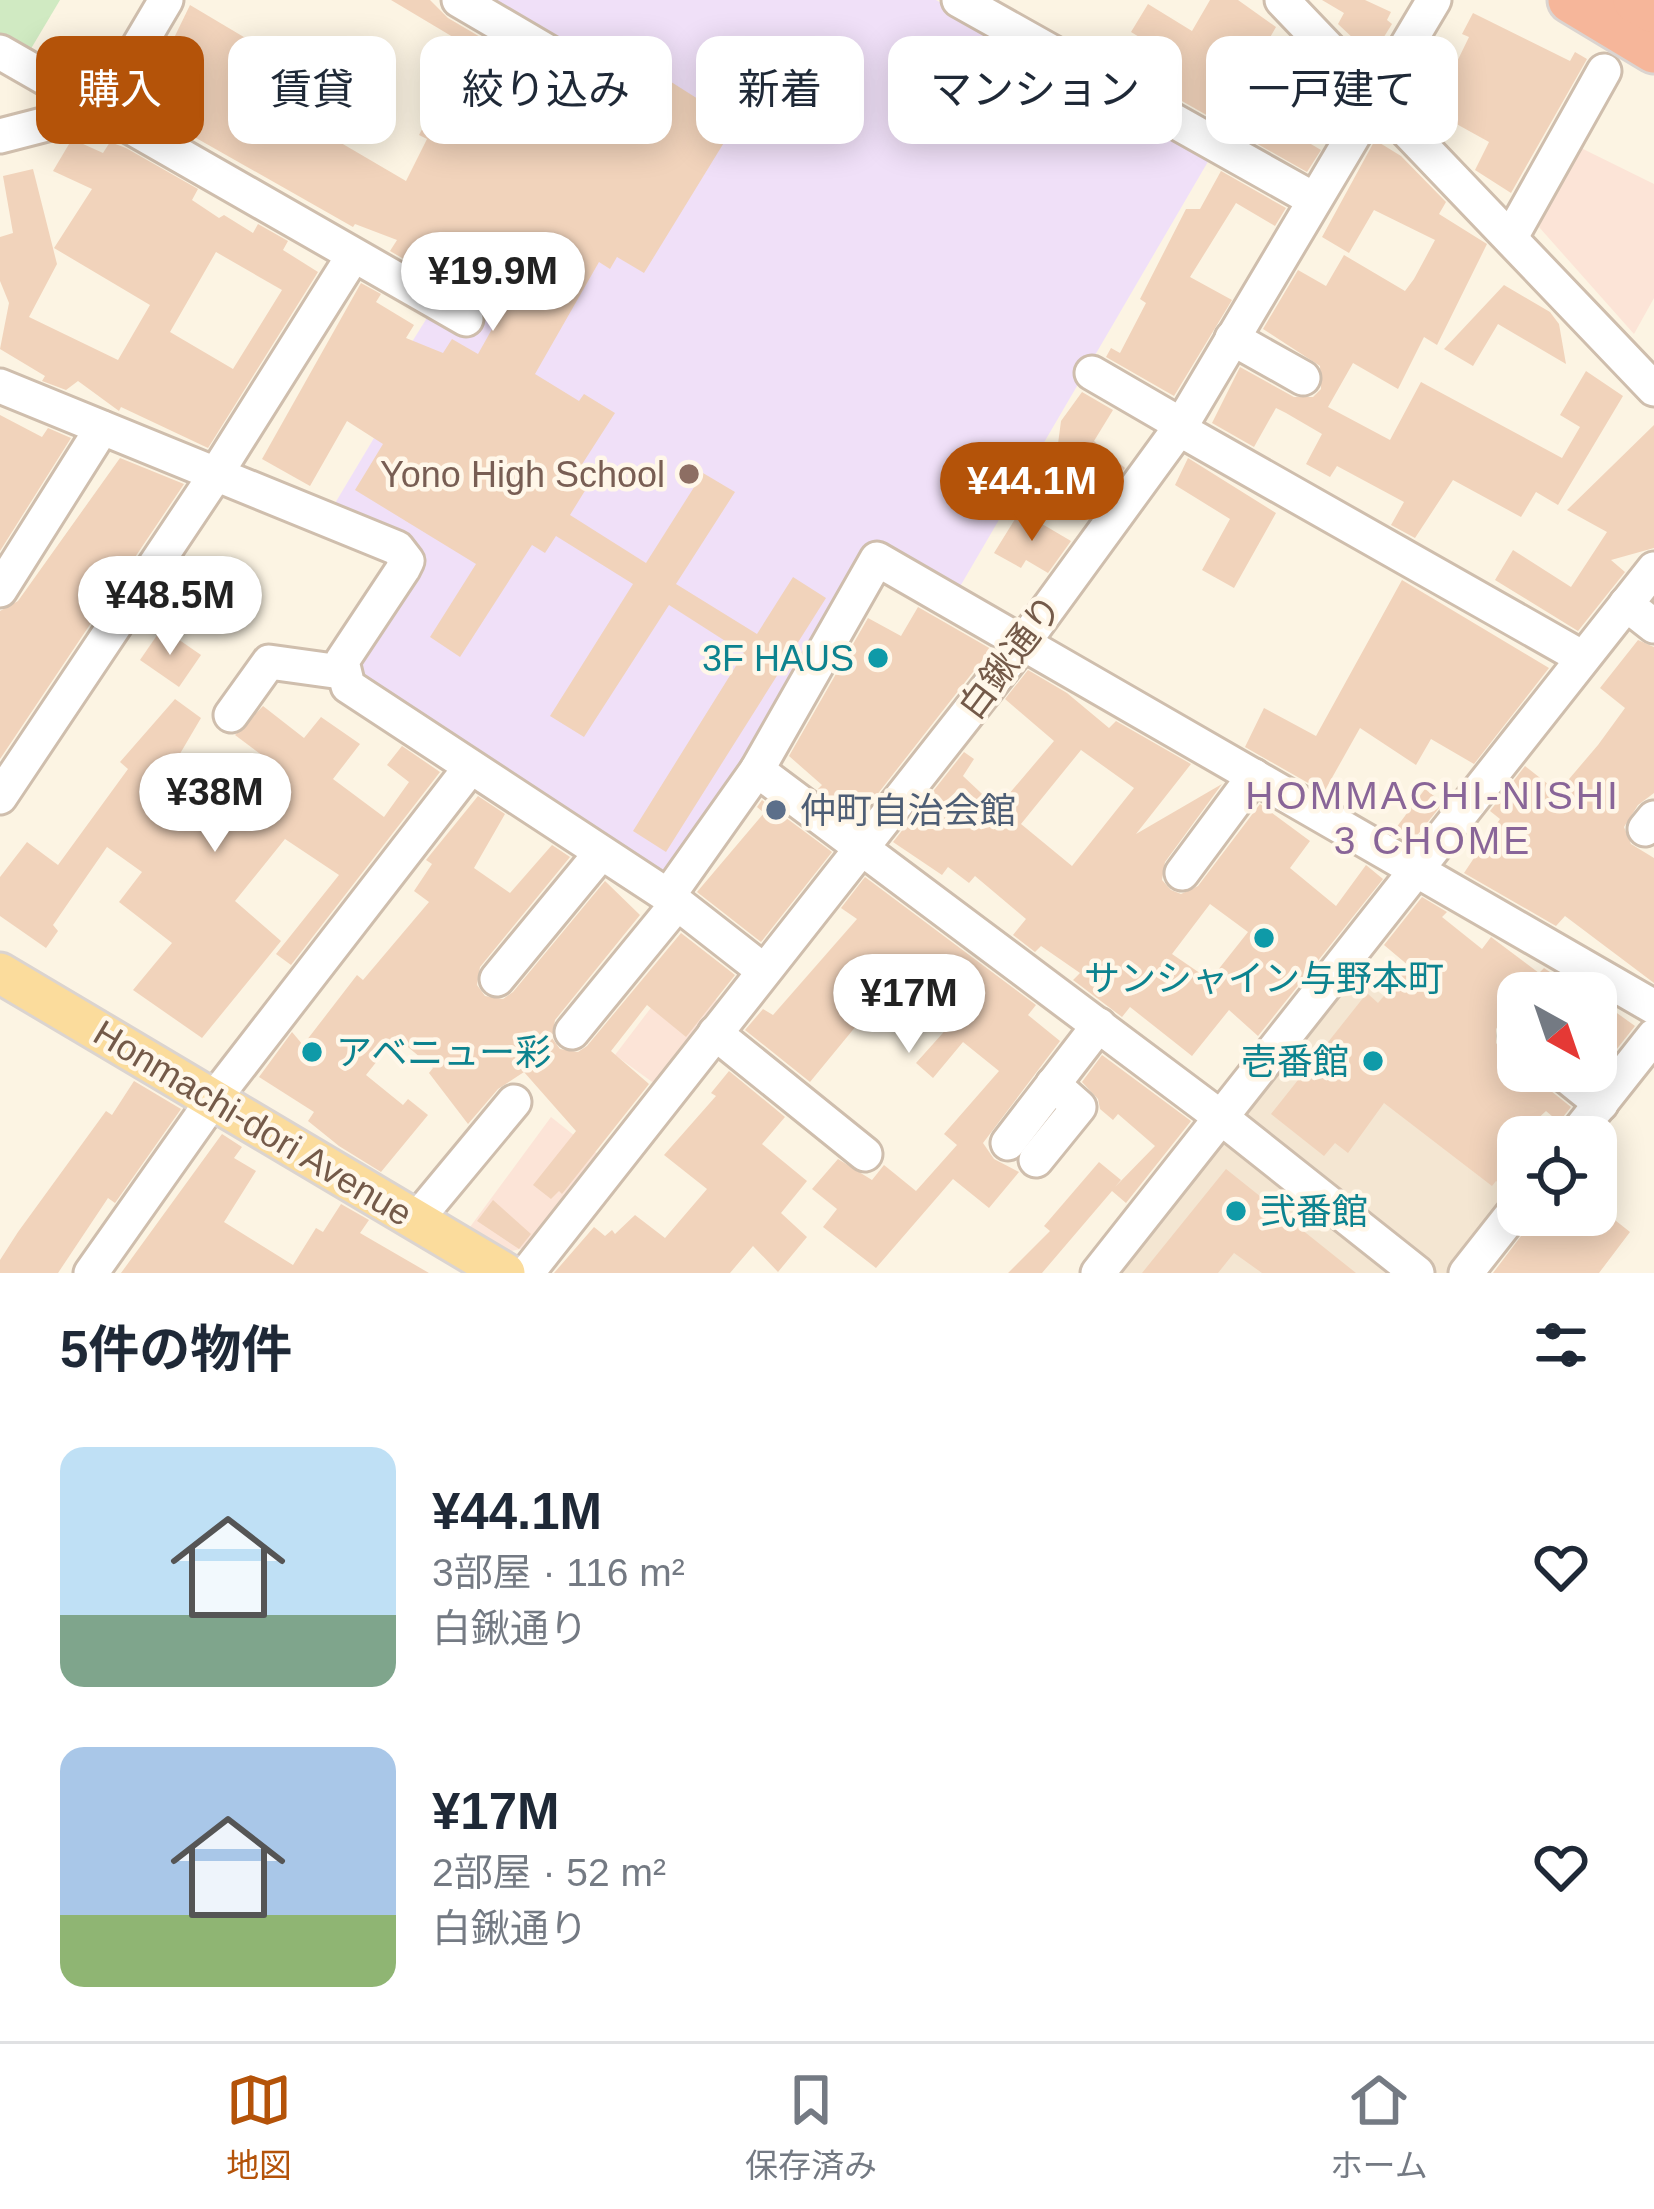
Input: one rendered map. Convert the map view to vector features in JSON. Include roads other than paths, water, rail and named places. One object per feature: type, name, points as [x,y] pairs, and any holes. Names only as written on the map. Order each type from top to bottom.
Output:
[{"type":"highway","points":[[1571,0],[1654,50]]},
{"type":"highway","points":[[1618,0],[1654,26]]},
{"type":"highway","points":[[1636,0],[1654,10]]},
{"type":"main road","name":"Honmachi-dori Avenue","points":[[0,974],[505,1273]]},
{"type":"street","points":[[145,36],[166,0]]},
{"type":"street","points":[[459,0],[520,36]]},
{"type":"street","points":[[959,0],[1313,200]]},
{"type":"street","points":[[1282,0],[1317,36]]},
{"type":"street","name":"白鍬通り","points":[[1412,36],[1434,0]]},
{"type":"street","points":[[0,52],[36,73]]},
{"type":"street","points":[[1510,237],[1604,71]]},
{"type":"street","points":[[0,136],[36,127]]},
{"type":"street","points":[[160,144],[466,319]]},
{"type":"street","name":"白鍬通り","points":[[527,1273],[1023,643],[1179,429],[1347,144]]},
{"type":"street","points":[[1420,144],[1654,389]]},
{"type":"street","points":[[0,797],[216,474],[353,256]]},
{"type":"street","points":[[1232,338],[1303,378]]},
{"type":"street","points":[[1092,373],[1173,420],[1179,429],[1583,658]]},
{"type":"street","points":[[0,386],[404,554],[404,569],[342,661],[348,686],[672,900],[764,970]]},
{"type":"street","points":[[0,590],[102,428]]},
{"type":"street","points":[[572,1032],[672,900],[757,770],[877,559],[1654,1006]]},
{"type":"street","points":[[1098,1273],[1654,569]]},
{"type":"street","points":[[1626,604],[1654,626]]},
{"type":"street","points":[[231,716],[269,662],[341,672]]},
{"type":"street","points":[[92,1273],[213,1100],[470,768]]},
{"type":"street","points":[[757,770],[1223,1119],[1417,1273]]},
{"type":"street","points":[[1182,873],[1253,776]]},
{"type":"street","points":[[497,980],[601,853]]},
{"type":"street","points":[[1022,1151],[1079,1107],[1053,1084],[1099,1025]]},
{"type":"street","points":[[715,1034],[866,1154]]},
{"type":"street","points":[[1591,1116],[1654,1036]]},
{"type":"street","points":[[1585,1092],[1600,1104]]},
{"type":"street","points":[[416,1220],[514,1102]]},
{"type":"street","points":[[1466,1273],[1497,1234]]},
{"type":"place","name":"Yono High School","points":[[689,474]]},
{"type":"place","name":"3F HAUS","points":[[878,658]]},
{"type":"place","name":"仲町自治会館","points":[[776,810]]},
{"type":"place","name":"サンシャイン与野本町","points":[[1264,938]]},
{"type":"place","name":"アベニュー彩","points":[[312,1052]]},
{"type":"place","name":"壱番館","points":[[1373,1061]]},
{"type":"place","name":"弐番館","points":[[1236,1211]]},
{"type":"district","name":"HOMMACHI-NISHI 3 CHOME","points":[[1433,818]]}]
